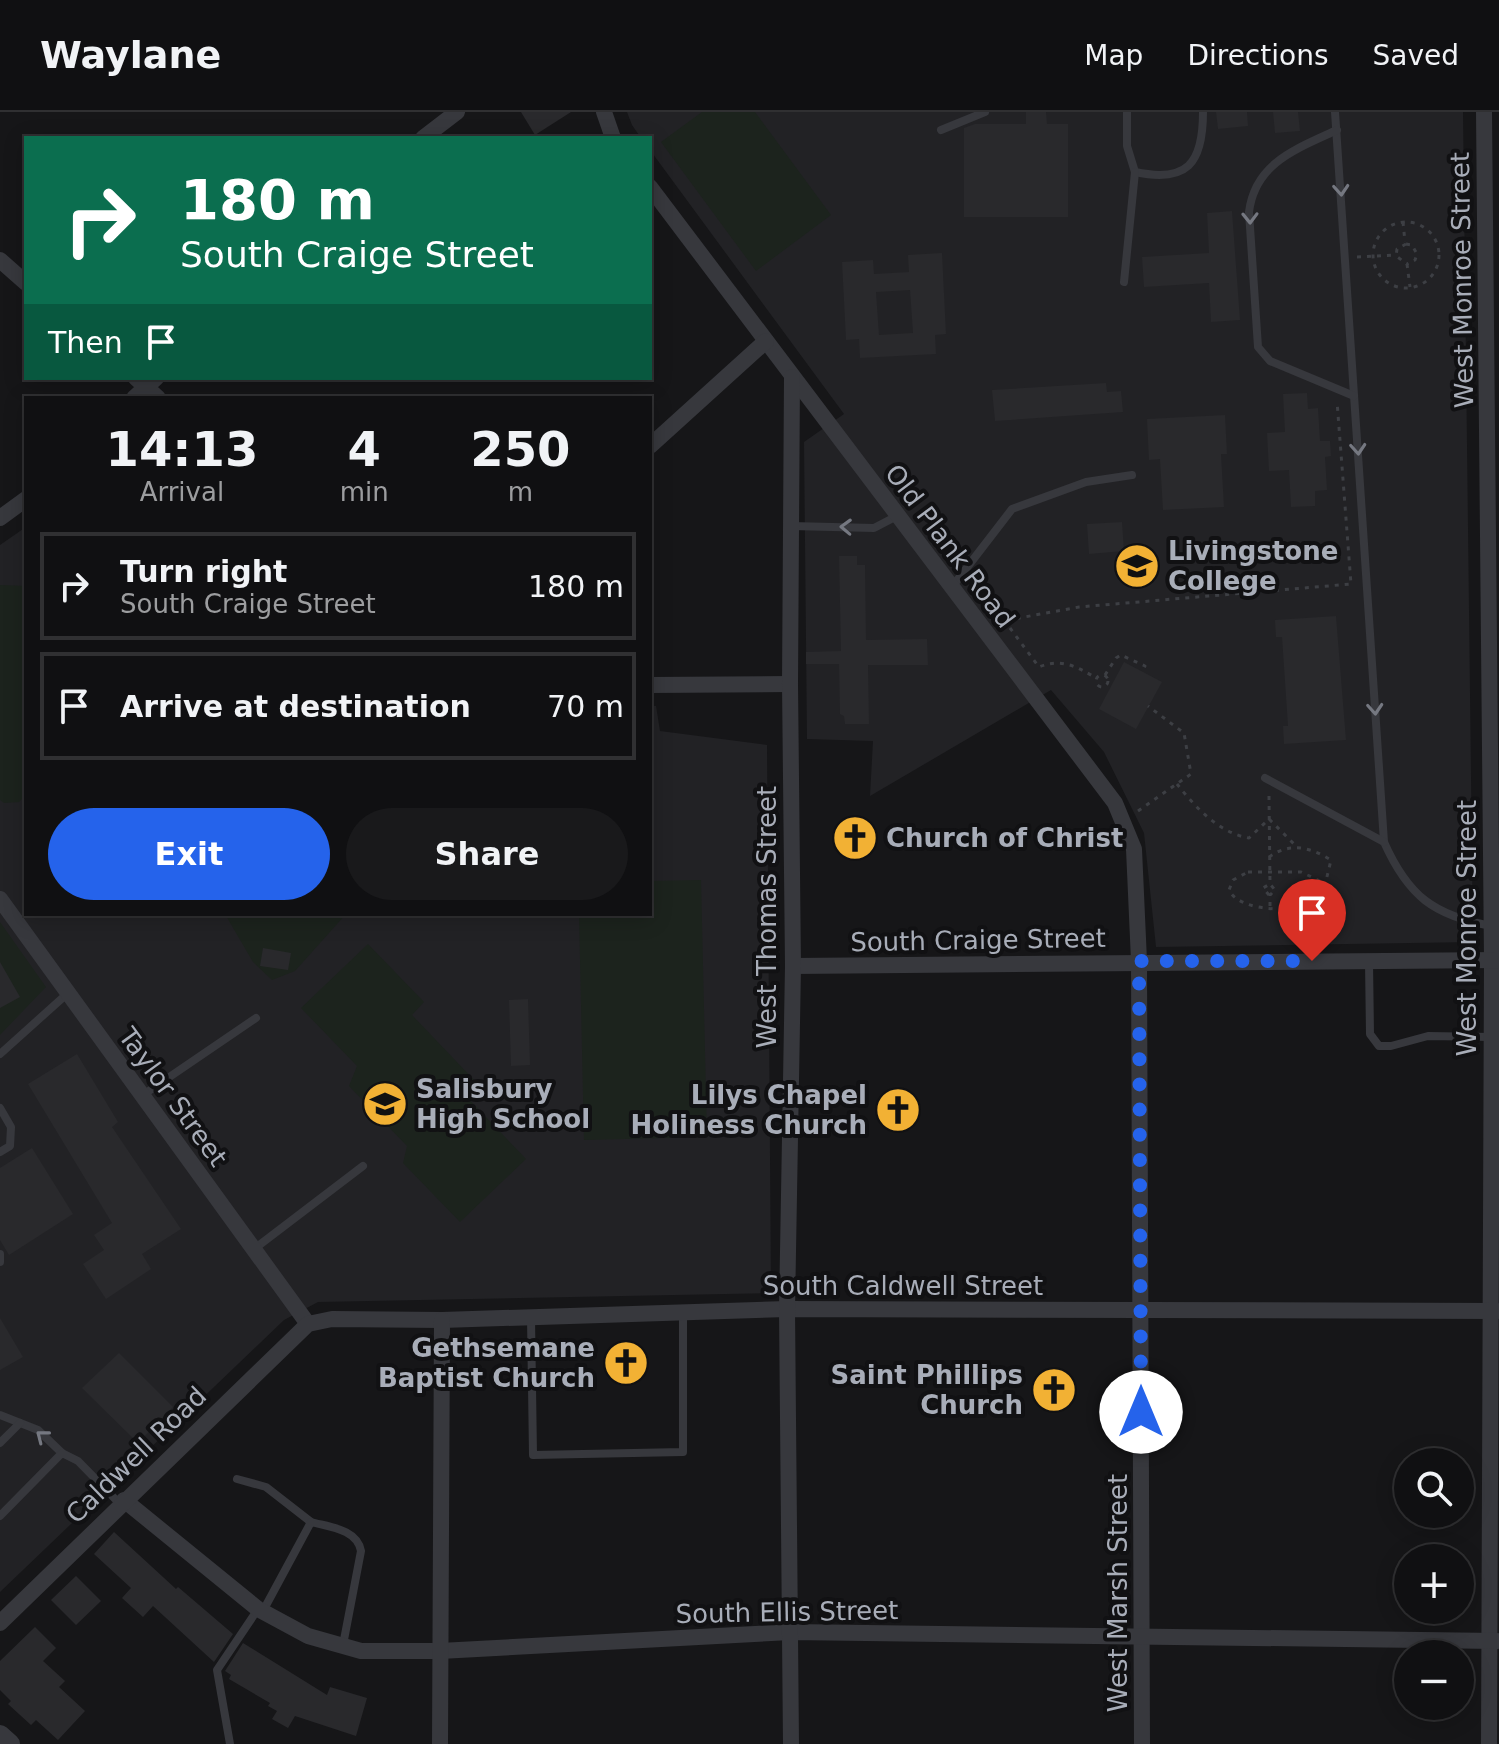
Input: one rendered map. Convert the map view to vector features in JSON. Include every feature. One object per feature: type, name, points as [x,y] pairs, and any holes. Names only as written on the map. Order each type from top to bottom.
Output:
[{"type":"street","points":[[426,136],[457,112]]},
{"type":"street","points":[[604,112],[612,136]]},
{"type":"street","name":"West Monroe Street","points":[[1484,112],[1494,610],[1492,926],[1496,960],[1492,1037],[1494,1642],[1489,1744]]},
{"type":"street","name":"Old Plank Road","points":[[652,190],[1115,803],[1134,849],[1139,961]]},
{"type":"street","points":[[0,260],[24,281]]},
{"type":"street","points":[[652,444],[766,341]]},
{"type":"street","name":"West Thomas Street","points":[[791,1744],[787,1309],[793,966],[790,684],[792,377]]},
{"type":"street","points":[[0,518],[24,500]]},
{"type":"street","points":[[652,685],[790,684]]},
{"type":"street","name":"Taylor Street","points":[[0,899],[308,1324]]},
{"type":"street","name":"South Craige Street","points":[[793,966],[1496,960]]},
{"type":"street","name":"West Marsh Street","points":[[1139,961],[1142,1744]]},
{"type":"street","name":"South Caldwell Street","points":[[308,1324],[332,1319],[442,1320],[787,1309],[1494,1311]]},
{"type":"street","points":[[440,1744],[442,1320]]},
{"type":"street","name":"Caldwell Road","points":[[0,1623],[308,1324]]},
{"type":"street","name":"South Ellis Street","points":[[122,1502],[260,1610],[308,1636],[361,1651],[440,1651],[790,1632],[1494,1642]]},
{"type":"street","points":[[0,1735],[10,1744]]},
{"type":"lane","points":[[941,130],[985,112]]},
{"type":"lane","points":[[1124,282],[1135,172],[1127,146],[1127,112]]},
{"type":"lane","points":[[1135,172],[1163,178],[1185,170],[1198,157],[1203,112]]},
{"type":"lane","points":[[1335,112],[1384,842],[1396,869],[1426,904],[1458,920],[1492,926]]},
{"type":"lane","points":[[1337,130],[1288,153],[1263,172],[1251,193],[1258,347],[1270,361],[1354,396]]},
{"type":"lane","points":[[952,588],[1012,509],[1086,482],[1132,475]]},
{"type":"lane","points":[[791,526],[874,528],[897,516]]},
{"type":"lane","points":[[1267,779],[1384,842]]},
{"type":"lane","points":[[1369,961],[1370,1034],[1379,1046],[1428,1036],[1492,1037]]},
{"type":"lane","points":[[0,1054],[68,993]]},
{"type":"lane","points":[[143,1096],[256,1018]]},
{"type":"lane","points":[[0,1108],[12,1136],[10,1146],[0,1152]]},
{"type":"lane","points":[[254,1249],[363,1166]]},
{"type":"lane","points":[[0,1254],[0,1262]]},
{"type":"lane","points":[[531,1317],[533,1455],[683,1452],[683,1312]]},
{"type":"lane","points":[[0,1415],[38,1430],[62,1453],[78,1461],[122,1502]]},
{"type":"lane","points":[[0,1443],[20,1423]]},
{"type":"lane","points":[[0,1516],[62,1453]]},
{"type":"lane","points":[[237,1479],[266,1487],[311,1522],[347,1533],[360,1544],[342,1646]]},
{"type":"lane","points":[[230,1744],[217,1670],[260,1610],[311,1522]]},
{"type":"path","points":[[1403,222],[1406,244]]},
{"type":"path","points":[[1403,222],[1429,231],[1439,256],[1427,280],[1410,287],[1390,283],[1382,276],[1374,256],[1378,238],[1384,230],[1403,222]]},
{"type":"path","points":[[1406,244],[1412,245],[1417,254],[1415,260],[1407,264],[1400,262],[1396,255],[1399,246],[1406,244]]},
{"type":"path","points":[[1345,258],[1396,255]]},
{"type":"path","points":[[1407,264],[1410,287]]},
{"type":"path","points":[[996,622],[1079,607],[1351,584],[1337,401]]},
{"type":"path","points":[[1004,620],[1039,667],[1055,662],[1065,663],[1096,678],[1105,675],[1121,655],[1145,666],[1142,671]]},
{"type":"path","points":[[1096,678],[1097,686],[1103,687],[1108,683],[1105,675]]},
{"type":"path","points":[[1123,822],[1191,774],[1185,735],[1148,706]]},
{"type":"path","points":[[1267,779],[1270,884],[1275,890],[1270,895],[1270,907]]},
{"type":"path","points":[[1177,784],[1199,810],[1236,835],[1249,838],[1269,819]]},
{"type":"path","points":[[1269,819],[1297,847],[1331,860],[1324,889],[1319,898],[1309,906],[1270,907],[1241,904],[1229,890],[1233,880],[1242,874],[1270,871],[1311,874],[1320,881],[1324,889],[1327,895]]},
{"type":"path","points":[[1269,857],[1283,848],[1297,847]]},
{"type":"path","points":[[1270,884],[1263,890],[1270,895]]},
{"type":"shaded area","name":"Livingstone College","points":[[627,112],[1463,112],[1473,942],[1156,947],[1144,833],[1104,752],[1051,690],[870,796],[873,741],[807,739],[804,442],[844,414],[652,153],[652,136],[640,136]]},
{"type":"shaded area","points":[[702,112],[755,112],[831,215],[756,271],[661,142]]},
{"type":"shaded area","name":"Salisbury High School","points":[[24,528],[24,916],[652,916],[652,706],[656,706],[660,731],[767,745],[771,1293],[318,1302],[284,1320],[0,1592],[0,545]]},
{"type":"shaded area","points":[[0,585],[24,586],[24,797],[19,802],[4,803],[0,800]]},
{"type":"shaded area","points":[[701,880],[707,1137],[584,1140],[579,916],[652,916],[652,881]]},
{"type":"shaded area","points":[[226,916],[344,916],[295,971],[272,980],[253,962]]},
{"type":"shaded area","points":[[0,922],[46,987],[0,1035]]},
{"type":"shaded area","points":[[368,944],[424,1002],[412,1015],[475,1081],[463,1093],[526,1159],[460,1222],[403,1163],[407,1146],[349,1086],[357,1066],[301,1008]]},
{"type":"building","points":[[521,112],[571,112],[535,135]]},
{"type":"building","points":[[1026,112],[1046,112],[1047,124],[1068,124],[1068,217],[964,217],[964,128],[975,124],[1026,124]]},
{"type":"building","points":[[1216,112],[1247,112],[1248,126],[1218,129]]},
{"type":"building","points":[[1273,112],[1298,112],[1300,131],[1275,133]]},
{"type":"building","points":[[1232,211],[1240,320],[1211,322],[1209,283],[1144,287],[1142,257],[1209,253],[1207,213]]},
{"type":"building","points":[[942,253],[946,334],[935,335],[936,354],[860,358],[859,339],[846,340],[842,262],[873,260],[874,274],[909,272],[908,255]],"holes":[[[910,290],[913,333],[879,335],[876,292]]]},
{"type":"building","points":[[1106,383],[1107,392],[1121,391],[1123,412],[995,421],[992,390]]},
{"type":"building","points":[[1307,393],[1308,409],[1318,408],[1320,441],[1330,441],[1331,456],[1325,457],[1327,490],[1315,491],[1315,506],[1291,507],[1289,470],[1269,471],[1267,433],[1285,432],[1283,394]]},
{"type":"building","points":[[1225,415],[1227,454],[1221,454],[1224,507],[1163,510],[1160,459],[1149,460],[1147,419]]},
{"type":"building","points":[[1122,522],[1124,551],[1089,554],[1087,524]]},
{"type":"building","points":[[839,556],[857,556],[857,565],[865,565],[866,640],[927,639],[928,665],[868,665],[869,724],[845,724],[844,716],[840,714],[839,664],[806,664],[806,652],[841,651]]},
{"type":"building","points":[[1336,616],[1346,740],[1284,744],[1283,726],[1288,726],[1282,637],[1276,637],[1275,620]]},
{"type":"building","points":[[1124,662],[1162,682],[1136,729],[1099,709]]},
{"type":"building","points":[[263,948],[291,953],[288,970],[260,966]]},
{"type":"building","points":[[0,962],[20,997],[0,1008]]},
{"type":"building","points":[[528,999],[530,1065],[511,1066],[509,1000]]},
{"type":"building","points":[[77,1054],[118,1122],[112,1127],[181,1229],[142,1254],[151,1269],[106,1299],[83,1264],[104,1250],[94,1235],[112,1223],[28,1084]]},
{"type":"building","points":[[32,1148],[73,1214],[9,1255],[0,1240],[0,1168]]},
{"type":"building","points":[[0,1318],[23,1357],[0,1370]]},
{"type":"building","points":[[119,1353],[173,1407],[138,1443],[82,1388]]},
{"type":"building","points":[[114,1532],[176,1589],[178,1587],[233,1634],[214,1662],[153,1606],[143,1617],[122,1598],[131,1588],[94,1554]]},
{"type":"building","points":[[76,1576],[101,1601],[76,1625],[51,1600]]},
{"type":"building","points":[[35,1627],[56,1648],[43,1661],[65,1681],[59,1687],[85,1711],[58,1740],[36,1720],[31,1725],[8,1704],[11,1701],[0,1690],[0,1661]]},
{"type":"building","points":[[243,1643],[327,1695],[330,1687],[367,1698],[356,1736],[295,1716],[288,1728],[272,1719],[277,1711],[268,1706],[270,1703],[229,1679],[231,1675],[225,1671]]},
{"type":"place","name":"Livingstone College","points":[[1137,566]]},
{"type":"place","name":"Church of Christ","points":[[855,838]]},
{"type":"place","name":"Salisbury High School","points":[[385,1104]]},
{"type":"place","name":"Lilys Chapel Holiness Church","points":[[898,1110]]},
{"type":"place","name":"Gethsemane Baptist Church","points":[[626,1363]]},
{"type":"place","name":"Saint Phillips Church","points":[[1054,1390]]},
{"type":"route","points":[[1141,1412],[1139,961],[1312,961]]}]
